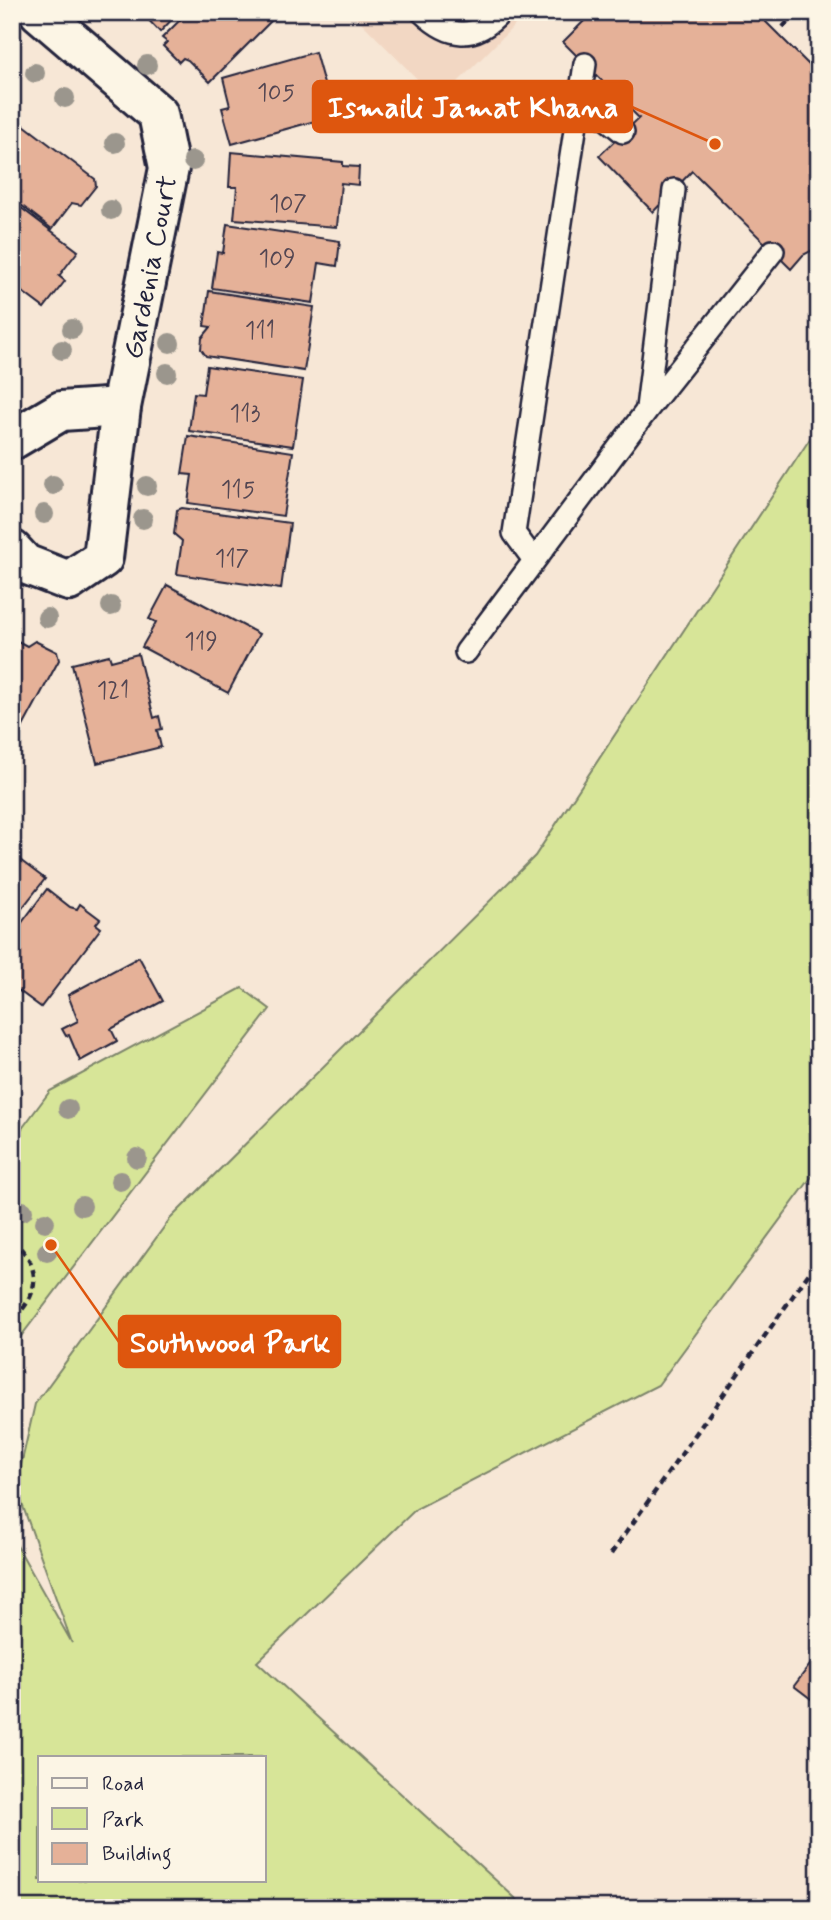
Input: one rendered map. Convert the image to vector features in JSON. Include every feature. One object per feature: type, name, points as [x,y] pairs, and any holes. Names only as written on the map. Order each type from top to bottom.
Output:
[{"type":"street","name":"Gardenia Court","points":[[12,550],[25,564],[69,581],[103,558],[121,407],[169,168],[158,114],[39,12]]},
{"type":"street","points":[[12,440],[61,411],[121,407]]},
{"type":"lane","points":[[422,12],[440,29],[453,33],[483,26],[501,12]]},
{"type":"lane","points":[[534,560],[514,533],[585,64]]},
{"type":"lane","points":[[579,97],[623,132]]},
{"type":"lane","points":[[647,410],[674,190]]},
{"type":"lane","points":[[466,652],[647,410],[773,251]]},
{"type":"path","points":[[783,27],[797,12]]},
{"type":"path","points":[[12,1240],[34,1270],[36,1283],[22,1311],[12,1321]]},
{"type":"path","points":[[611,1554],[819,1259]]},
{"type":"shaded area","points":[[351,12],[528,12],[439,101]]},
{"type":"green space","points":[[819,425],[819,1167],[658,1385],[416,1509],[257,1662],[526,1908],[12,1908],[12,1537],[72,1643],[16,1487],[35,1404],[170,1219],[535,856]]},
{"type":"green space","points":[[242,988],[270,1009],[12,1348],[12,1142],[50,1091]]},
{"type":"building","points":[[141,12],[179,12],[160,32]]},
{"type":"building","points":[[188,12],[280,12],[210,82],[188,60],[183,58],[179,62],[163,46],[167,42],[162,38]]},
{"type":"building","points":[[593,12],[756,12],[819,75],[819,247],[803,255],[791,269],[692,171],[653,212],[599,156],[639,118],[563,42]]},
{"type":"building","points":[[315,52],[333,116],[232,144],[222,108],[230,106],[223,78]]},
{"type":"building","points":[[12,116],[95,179],[96,186],[81,205],[72,203],[52,229],[12,198]]},
{"type":"building","points":[[231,152],[343,162],[343,166],[359,167],[358,185],[341,183],[337,227],[234,219],[237,187],[229,187]]},
{"type":"building","points":[[12,201],[78,251],[59,276],[65,281],[44,308],[12,284]]},
{"type":"building","points":[[227,224],[340,241],[337,266],[319,263],[313,303],[212,288],[217,252],[223,253]]},
{"type":"building","points":[[209,291],[314,307],[304,371],[206,356],[201,349],[202,338],[211,327],[204,326]]},
{"type":"building","points":[[207,366],[303,380],[293,446],[189,431],[194,393],[203,394]]},
{"type":"building","points":[[188,436],[293,452],[283,516],[188,503],[192,475],[182,474]]},
{"type":"building","points":[[182,508],[290,523],[281,589],[177,574],[182,541],[174,534],[177,510]]},
{"type":"building","points":[[167,585],[259,634],[228,693],[142,647],[156,622],[149,619]]},
{"type":"building","points":[[12,638],[27,646],[35,641],[57,652],[59,660],[12,747]]},
{"type":"building","points":[[138,654],[154,718],[159,716],[162,729],[157,730],[161,747],[97,763],[72,664],[109,655],[111,661]]},
{"type":"building","points":[[12,854],[45,879],[12,921]]},
{"type":"building","points":[[47,889],[70,907],[77,909],[80,904],[100,919],[96,924],[101,928],[41,1007],[15,988],[12,992],[12,936]]},
{"type":"building","points":[[139,957],[163,1001],[111,1029],[117,1041],[80,1061],[69,1035],[66,1036],[62,1029],[78,1021],[68,995]]},
{"type":"building","points":[[819,1653],[819,1705],[794,1686]]},
{"type":"place","name":"Ismaili Jamat Khana","points":[[715,144]]},
{"type":"place","name":"Southwood Park","points":[[51,1245]]}]
